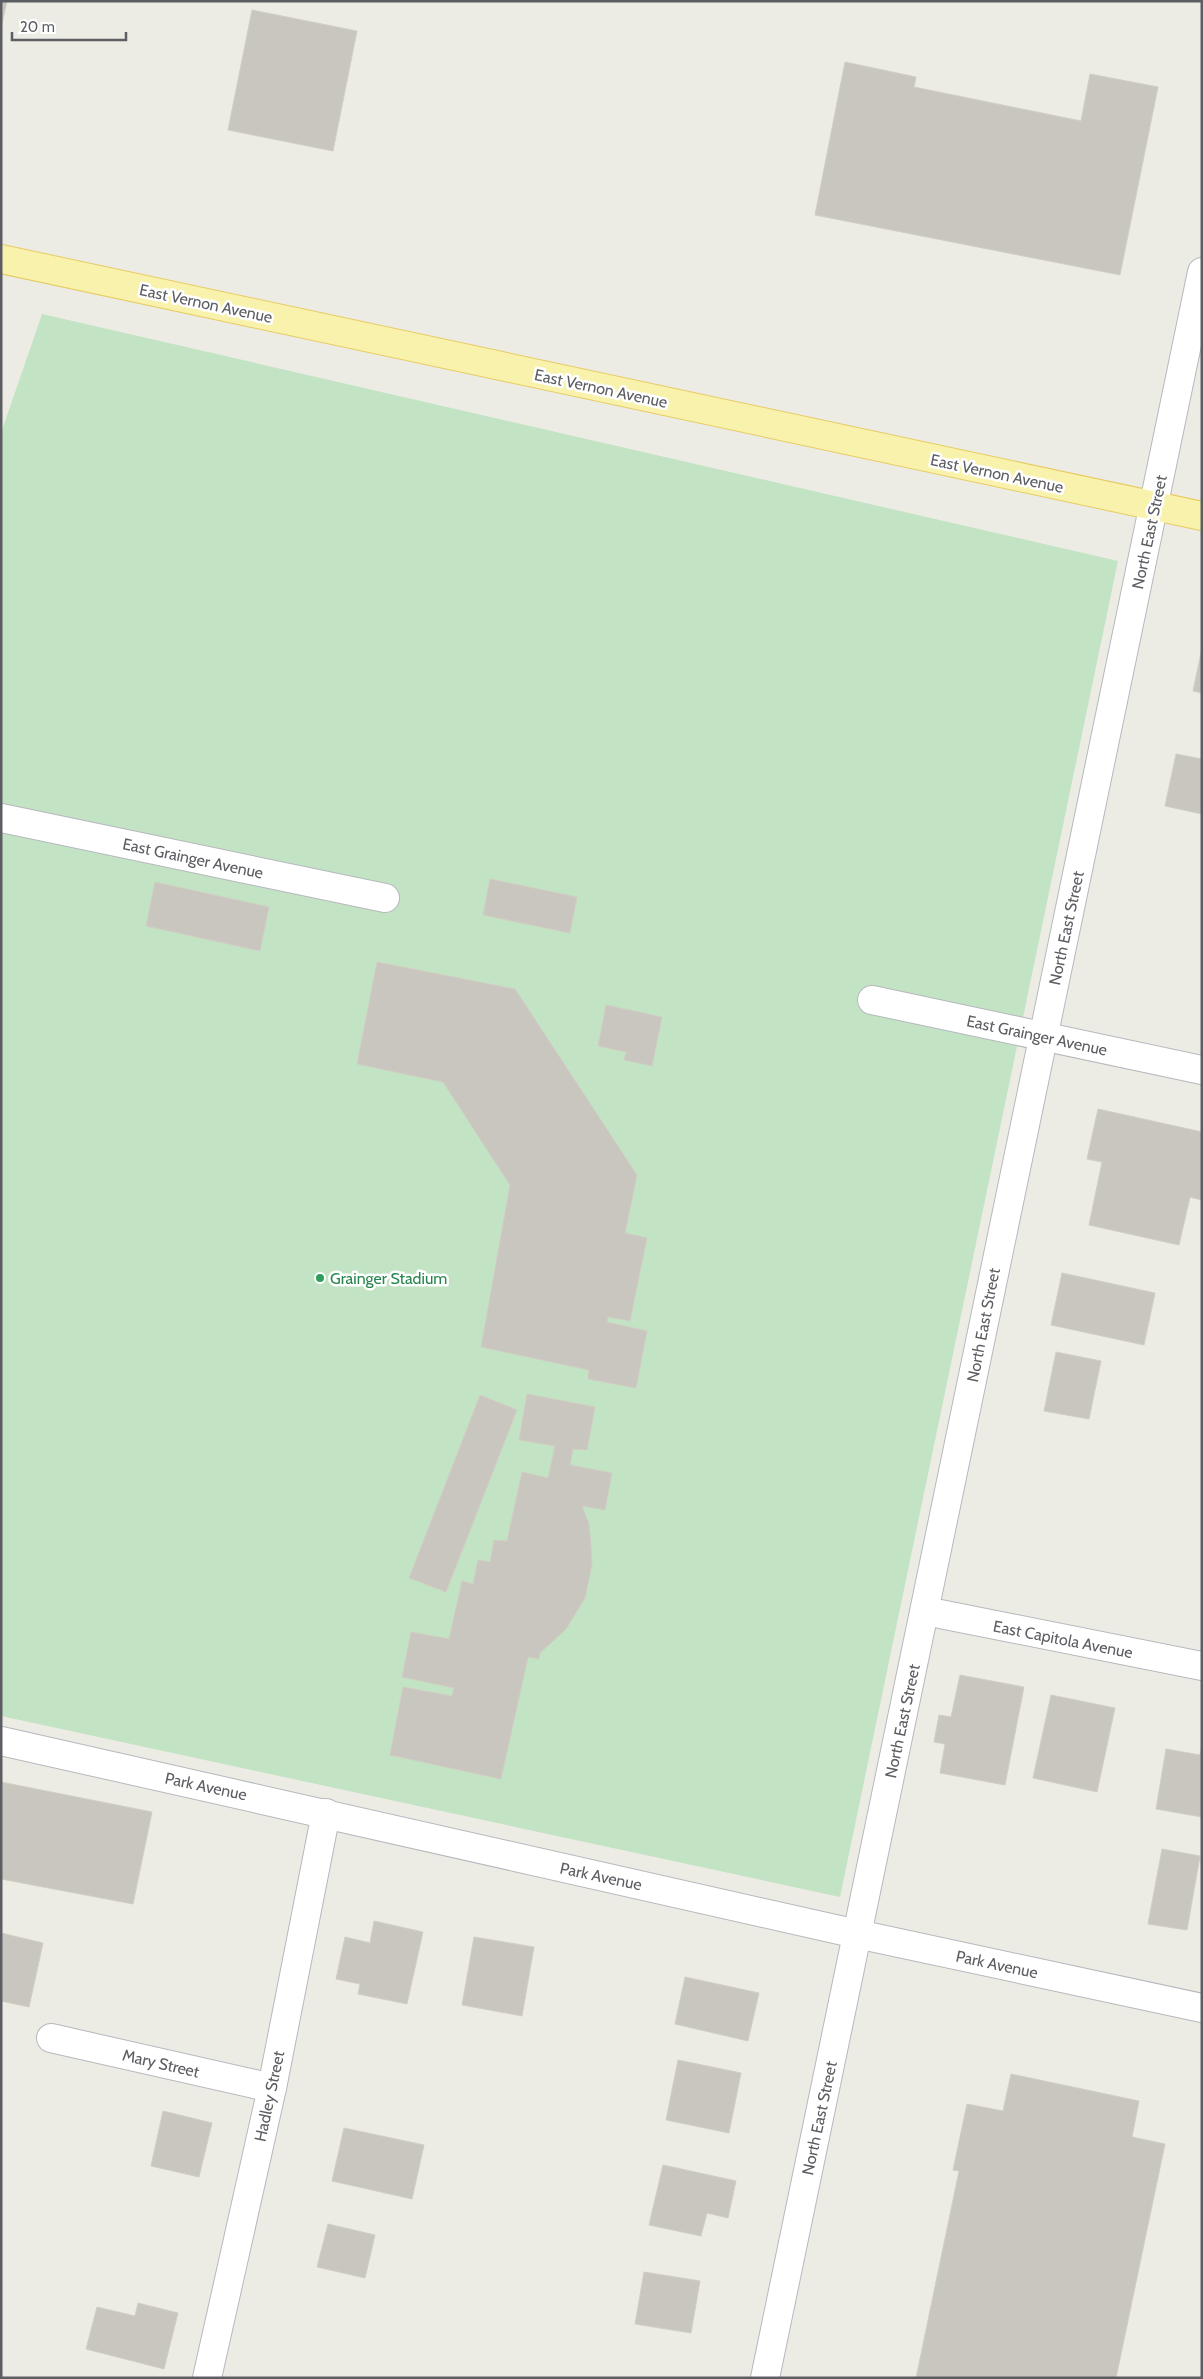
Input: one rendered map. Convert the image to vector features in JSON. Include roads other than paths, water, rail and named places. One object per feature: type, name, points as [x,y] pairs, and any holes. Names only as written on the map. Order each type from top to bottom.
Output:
[{"type":"main road","name":"East Vernon Avenue","points":[[1,259],[1202,516]]},
{"type":"street","name":"North East Street","points":[[765,2378],[1202,272]]},
{"type":"street","name":"East Grainger Avenue","points":[[1,818],[385,898]]},
{"type":"street","name":"East Grainger Avenue","points":[[872,1000],[1202,1070]]},
{"type":"street","name":"East Capitola Avenue","points":[[925,1611],[1202,1666]]},
{"type":"street","name":"Park Avenue","points":[[1,1741],[857,1934],[1202,2008]]},
{"type":"street","name":"Hadley Street","points":[[207,2378],[272,2088],[326,1813]]},
{"type":"street","name":"Mary Street","points":[[51,2038],[272,2088]]},
{"type":"place","name":"Grainger Stadium","points":[[320,1278]]}]
